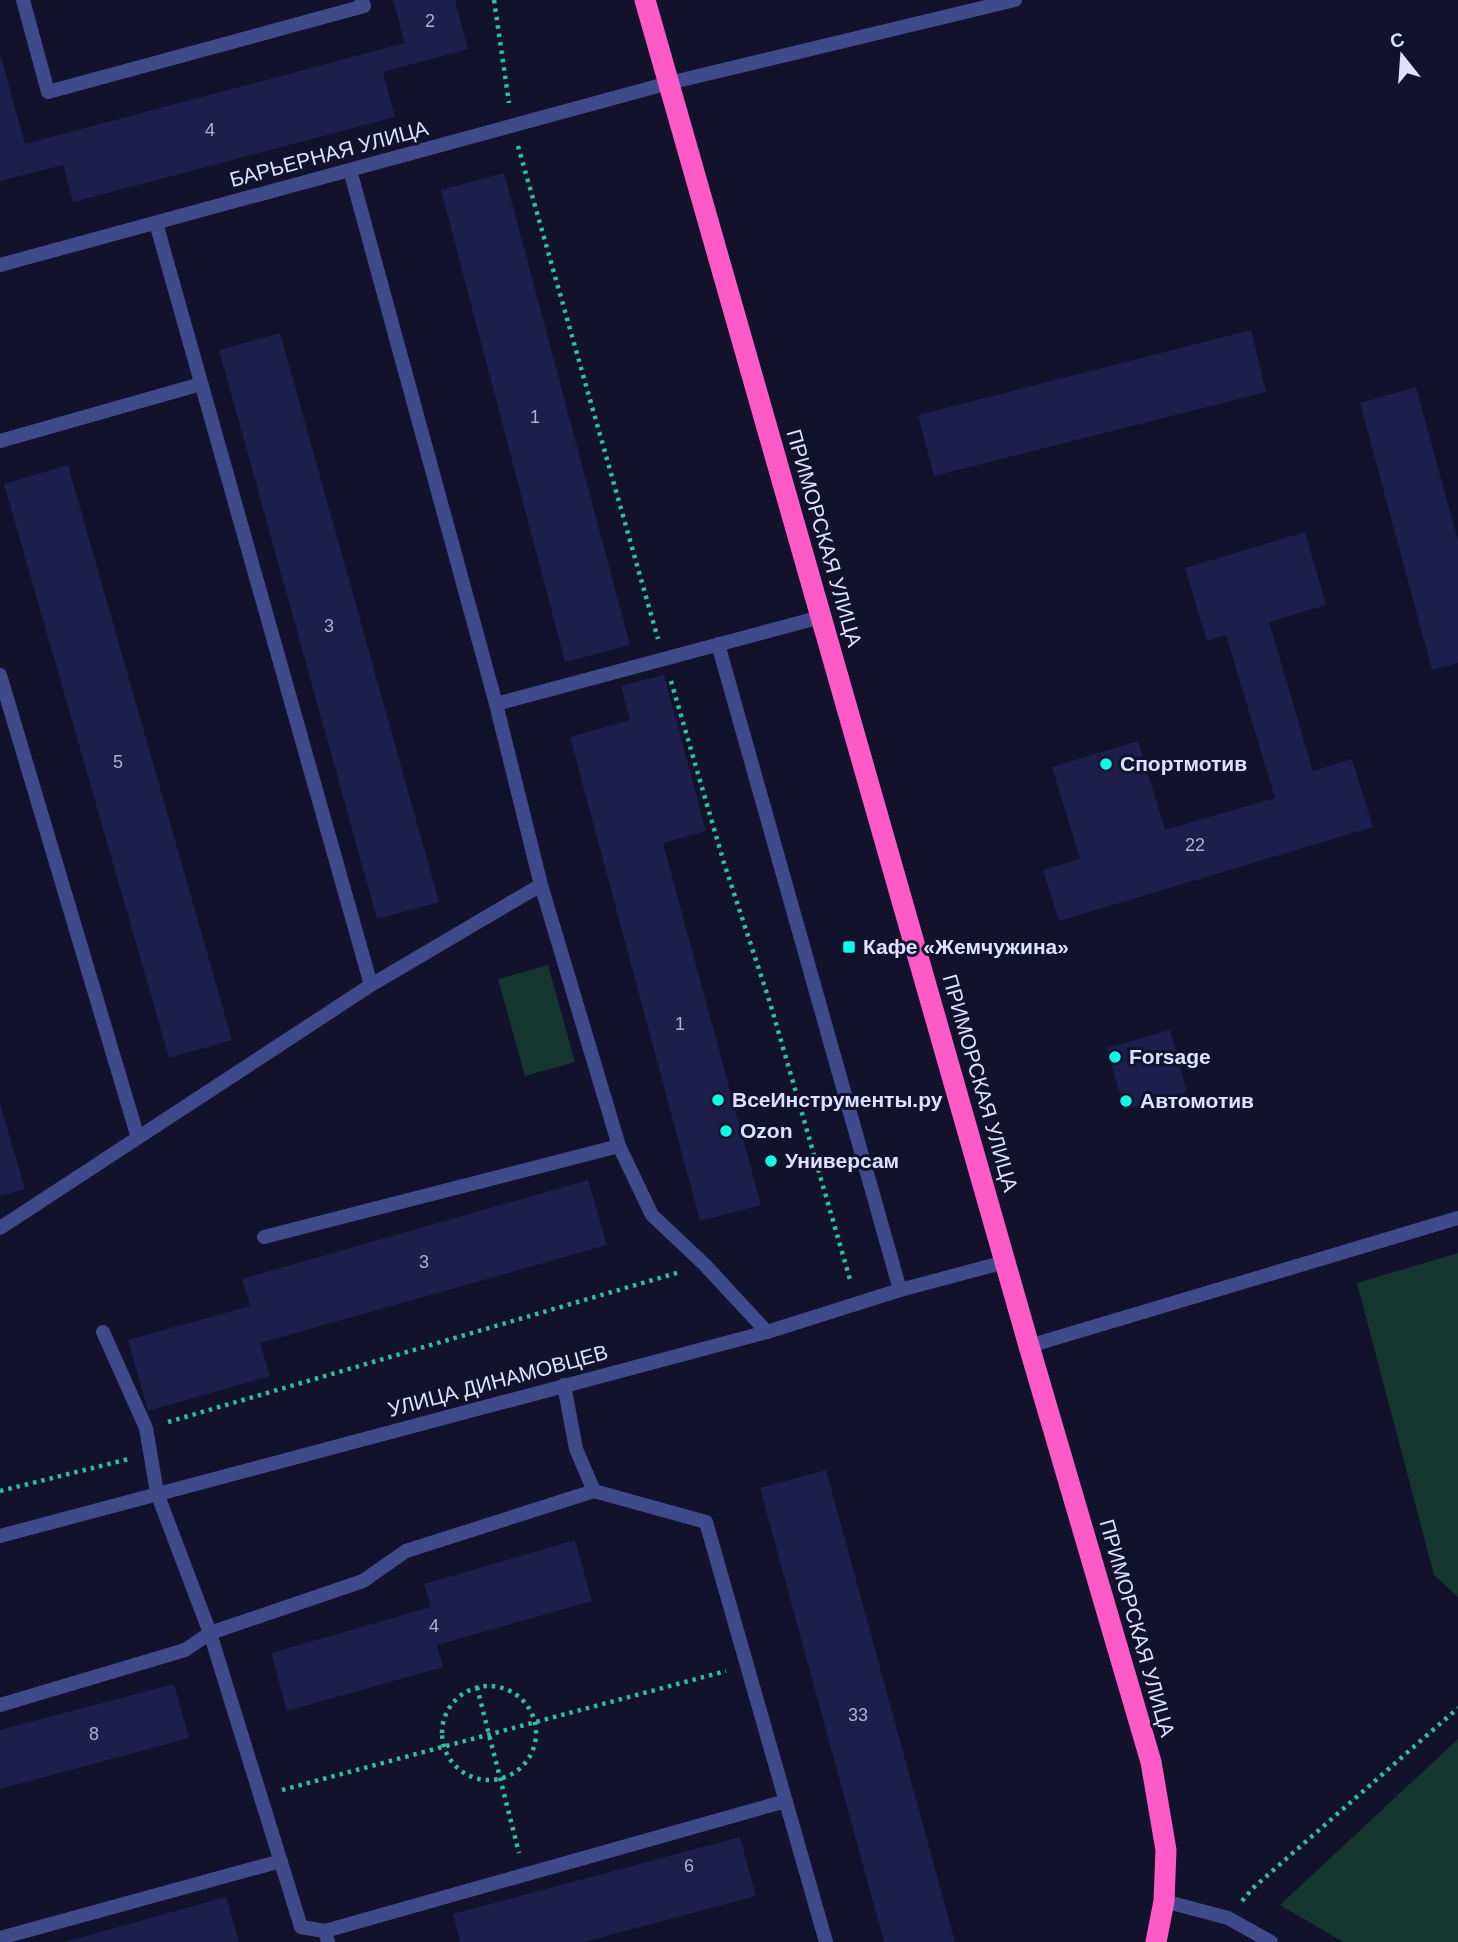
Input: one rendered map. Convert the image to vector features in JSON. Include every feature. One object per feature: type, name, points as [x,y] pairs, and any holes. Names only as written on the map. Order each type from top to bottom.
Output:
[{"type":"highway","name":"ПРИМОРСКАЯ УЛИЦА","points":[[645,0],[1029,1346],[1151,1762],[1166,1850],[1164,1901],[1156,1942]]},
{"type":"street","points":[[23,0],[48,92],[364,6],[362,0]]},
{"type":"street","name":"БАРЬЕРНАЯ УЛИЦА","points":[[0,265],[669,83],[1015,0]]},
{"type":"street","points":[[350,170],[496,704],[541,885],[619,1146],[652,1214],[705,1265],[767,1332]]},
{"type":"street","points":[[156,223],[371,985]]},
{"type":"street","points":[[0,441],[201,384]]},
{"type":"street","points":[[496,704],[821,617]]},
{"type":"street","points":[[718,644],[900,1290]]},
{"type":"street","points":[[0,675],[138,1138]]},
{"type":"street","points":[[0,1228],[371,985],[541,885]]},
{"type":"street","points":[[264,1237],[619,1146]]},
{"type":"street","points":[[1029,1346],[1458,1218]]},
{"type":"street","name":"УЛИЦА ДИНАМОВЦЕВ","points":[[0,1536],[767,1332],[900,1290],[1005,1262]]},
{"type":"street","points":[[103,1332],[146,1428],[156,1493],[210,1633],[302,1927],[327,1936],[524,1875],[786,1801]]},
{"type":"street","points":[[564,1385],[576,1449],[594,1491]]},
{"type":"street","points":[[0,1705],[185,1650],[210,1633],[363,1581],[406,1551],[594,1491],[706,1522],[826,1942]]},
{"type":"street","points":[[0,1938],[281,1861]]},
{"type":"street","points":[[1164,1901],[1228,1918],[1270,1942]]},
{"type":"path","points":[[146,1428],[705,1265]]},
{"type":"path","points":[[0,1491],[150,1453]]},
{"type":"path","points":[[260,1795],[747,1665]]},
{"type":"path","points":[[477,1687],[524,1875]]},
{"type":"path","points":[[477,1687],[502,1687],[513,1692],[531,1710],[535,1722],[536,1734],[530,1757],[513,1774],[501,1779],[489,1780],[466,1774],[449,1758],[444,1746],[443,1721],[448,1710],[465,1692],[477,1687]]},
{"type":"path","points":[[1228,1918],[1254,1888],[1458,1708]]},
{"type":"green space","points":[[548,965],[575,1062],[525,1076],[498,979]]},
{"type":"green space","points":[[1458,1253],[1458,1597],[1434,1575],[1357,1283]]},
{"type":"green space","points":[[1458,1739],[1458,1942],[1343,1942],[1280,1905]]},
{"type":"building","points":[[393,0],[455,0],[468,49],[383,72],[395,117],[73,202],[63,165],[0,181],[0,53],[25,144],[405,43]]},
{"type":"building","points":[[504,173],[630,645],[565,662],[441,190]]},
{"type":"building","points":[[1251,330],[1266,392],[934,476],[918,415]]},
{"type":"building","points":[[280,333],[439,902],[377,919],[219,350]]},
{"type":"building","points":[[1416,387],[1458,541],[1458,663],[1432,670],[1360,403]]},
{"type":"building","points":[[68,465],[232,1040],[169,1058],[4,484]]},
{"type":"building","points":[[1305,532],[1326,605],[1269,622],[1313,771],[1352,759],[1373,827],[1059,921],[1043,870],[1080,859],[1052,767],[1138,741],[1165,830],[1275,798],[1226,635],[1207,641],[1185,568]]},
{"type":"building","points":[[664,675],[706,831],[663,843],[761,1205],[700,1221],[570,737],[630,720],[621,686]]},
{"type":"building","points":[[1170,1030],[1187,1092],[1124,1110],[1107,1048]]},
{"type":"building","points":[[0,1104],[25,1189],[0,1196]]},
{"type":"building","points":[[588,1180],[607,1245],[260,1343],[270,1376],[148,1411],[128,1340],[250,1306],[242,1279]]},
{"type":"building","points":[[826,1470],[955,1942],[884,1942],[760,1488]]},
{"type":"building","points":[[575,1540],[592,1601],[437,1645],[443,1667],[287,1711],[271,1653],[431,1607],[424,1584]]},
{"type":"building","points":[[174,1684],[189,1738],[0,1789],[0,1730]]},
{"type":"building","points":[[740,1837],[756,1896],[584,1942],[460,1942],[453,1914]]},
{"type":"building","points":[[226,1897],[239,1942],[68,1942],[68,1941]]},
{"type":"place","name":"Спортмотив","points":[[1106,764]]},
{"type":"place","name":"Кафе «Жемчужина»","points":[[849,947]]},
{"type":"place","name":"Forsage","points":[[1115,1057]]},
{"type":"place","name":"ВсеИнструменты.ру","points":[[718,1100]]},
{"type":"place","name":"Автомотив","points":[[1126,1101]]},
{"type":"place","name":"Ozon","points":[[726,1131]]},
{"type":"place","name":"Универсам","points":[[771,1161]]}]
